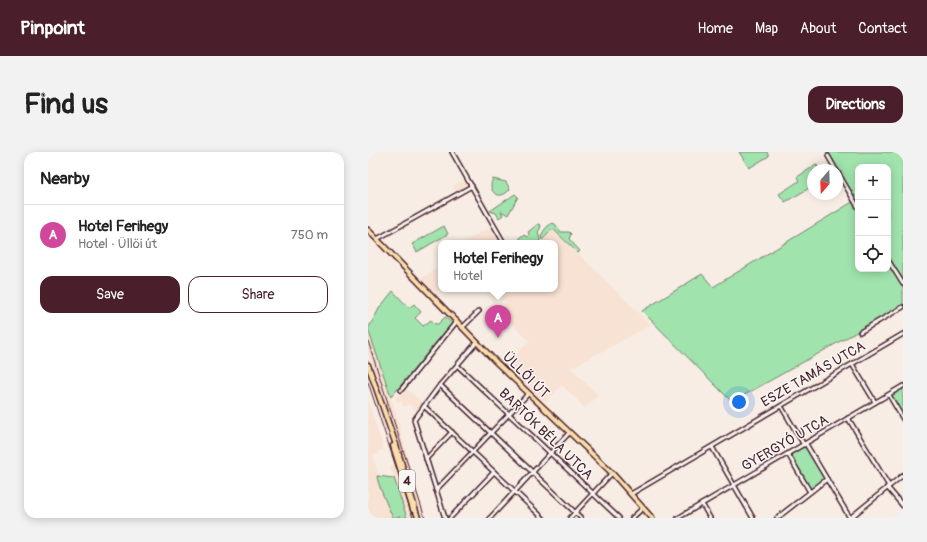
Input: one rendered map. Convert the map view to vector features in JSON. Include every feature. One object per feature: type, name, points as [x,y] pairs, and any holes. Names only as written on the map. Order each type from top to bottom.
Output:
[{"type":"main road","name":"ÜLLŐI ÚT","points":[[368,230],[528,394],[612,473],[652,518]]},
{"type":"main road","name":"4","points":[[368,365],[397,449],[417,518]]},
{"type":"main road","name":"4","points":[[368,372],[417,518]]},
{"type":"street","points":[[452,152],[502,240]]},
{"type":"street","points":[[828,156],[833,164]]},
{"type":"street","points":[[843,181],[855,202]]},
{"type":"street","points":[[377,239],[472,186]]},
{"type":"street","points":[[891,265],[903,284]]},
{"type":"street","points":[[860,332],[903,307]]},
{"type":"street","points":[[463,328],[479,311]]},
{"type":"street","points":[[401,390],[457,321]]},
{"type":"street","name":"ESZE TAMÁS UTCA","points":[[631,494],[903,334]]},
{"type":"street","points":[[445,518],[414,422],[415,416],[477,342]]},
{"type":"street","points":[[852,364],[875,402]]},
{"type":"street","name":"BARTÓK BÉLA UTCA","points":[[458,366],[619,518]]},
{"type":"street","points":[[440,385],[581,518]]},
{"type":"street","name":"GYERGYÓ UTCA","points":[[678,518],[903,386]]},
{"type":"street","points":[[436,490],[528,394]]},
{"type":"street","points":[[888,395],[903,419]]},
{"type":"street","points":[[424,406],[543,518]]},
{"type":"street","points":[[781,406],[850,518],[903,475]]},
{"type":"street","points":[[848,418],[888,487],[903,506]]},
{"type":"street","points":[[426,459],[452,432]]},
{"type":"street","points":[[496,518],[491,516],[569,433]]},
{"type":"street","points":[[712,447],[753,518]]},
{"type":"street","points":[[788,454],[810,492]]},
{"type":"street","points":[[450,518],[494,472]]},
{"type":"street","points":[[570,518],[612,473]]},
{"type":"street","points":[[777,518],[827,479]]},
{"type":"street","points":[[702,504],[710,518]]},
{"type":"street","points":[[632,518],[643,508]]},
{"type":"shaded area","points":[[466,179],[469,186],[456,193],[453,186]]},
{"type":"shaded area","points":[[491,227],[498,240],[467,240]]},
{"type":"shaded area","points":[[553,229],[651,325],[571,368],[598,395],[585,408],[562,385],[546,402],[541,400],[505,366],[529,341],[499,310],[506,302],[495,292],[558,292],[558,240],[544,240]]},
{"type":"shaded area","points":[[438,269],[438,290],[434,292],[421,278]]},
{"type":"shaded area","points":[[368,326],[397,416],[416,489],[426,518],[422,518],[368,353]]},
{"type":"shaded area","points":[[404,387],[424,404],[417,411],[408,404],[404,407],[401,401],[398,403],[395,398]]},
{"type":"shaded area","points":[[368,402],[384,450],[378,451],[379,454],[373,455],[378,474],[384,477],[394,478],[390,466],[396,464],[414,518],[368,518]]},
{"type":"green space","points":[[739,152],[767,152],[769,156],[749,168]]},
{"type":"green space","points":[[826,152],[903,152],[903,306],[732,402],[642,311],[702,274],[713,287],[854,201],[843,182],[843,164],[833,164]]},
{"type":"green space","points":[[807,171],[807,189],[785,202],[779,194],[799,181],[797,177]]},
{"type":"green space","points":[[493,179],[506,182],[510,189],[502,195],[498,195],[492,191],[491,183]]},
{"type":"green space","points":[[515,194],[518,197],[508,215],[501,211],[503,215],[499,218],[496,213],[490,211]]},
{"type":"green space","points":[[552,223],[555,224],[561,232],[569,232],[571,234],[569,239],[580,251],[578,253],[553,229],[542,240],[541,237],[544,231]]},
{"type":"green space","points":[[538,224],[541,225],[538,232],[540,240],[519,240],[519,238],[523,235],[528,237],[528,232]]},
{"type":"green space","points":[[444,226],[448,234],[417,252],[412,244]]},
{"type":"green space","points":[[393,291],[409,308],[414,304],[421,312],[415,318],[423,326],[431,320],[435,324],[438,324],[445,317],[452,323],[391,397],[368,329],[380,307]]},
{"type":"green space","points":[[903,386],[903,419],[889,395]]},
{"type":"green space","points":[[806,444],[827,479],[810,492],[788,454]]},
{"type":"green space","points":[[377,476],[394,478],[407,518],[401,518],[400,516],[393,518],[381,490]]},
{"type":"railway","points":[[368,341],[425,518]]},
{"type":"railway","points":[[368,382],[413,518]]},
{"type":"place","name":"Hotel Ferihegy","points":[[498,338]]}]
